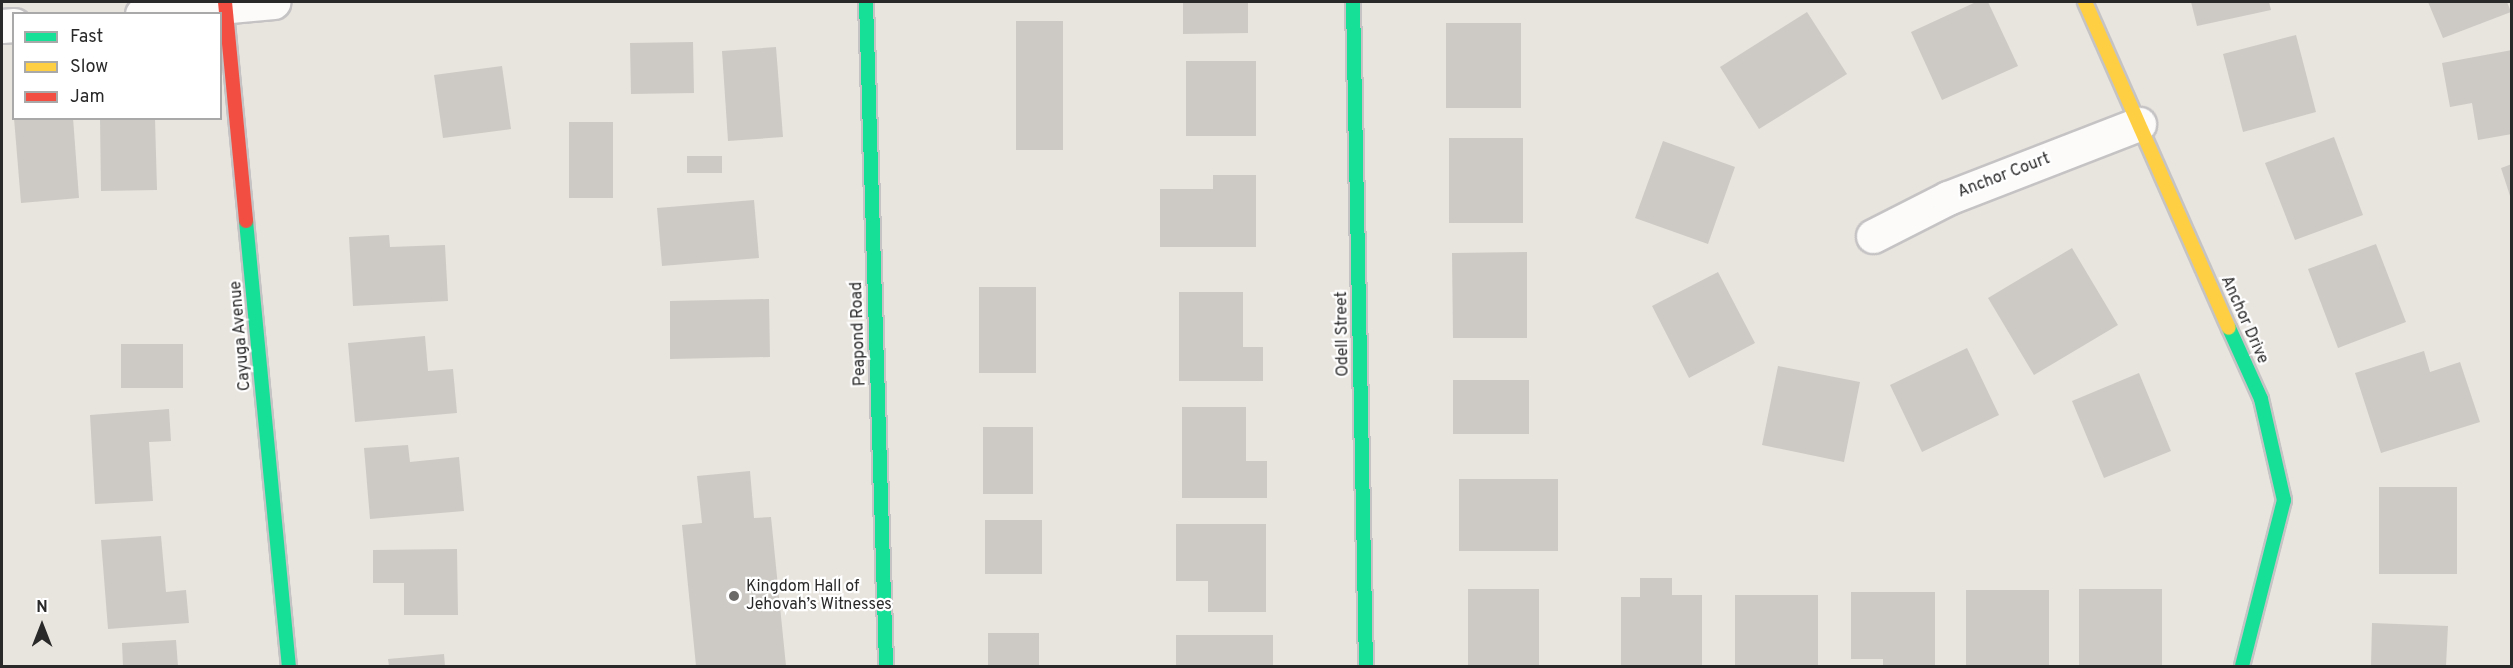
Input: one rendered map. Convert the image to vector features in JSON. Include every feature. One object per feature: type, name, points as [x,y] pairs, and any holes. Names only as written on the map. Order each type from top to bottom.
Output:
[{"type":"street","points":[[159,12],[226,4],[273,2]]},
{"type":"street","name":"Peapond Road","points":[[866,2],[886,666]]},
{"type":"street","name":"Odell Street","points":[[1353,2],[1366,666]]},
{"type":"street","name":"Anchor Drive","points":[[2085,2],[2260,399],[2284,500],[2242,666]]},
{"type":"street","name":"Cayuga Avenue","points":[[226,4],[289,666]]},
{"type":"street","name":"Anchor Court","points":[[1873,236],[1948,198],[2139,124]]},
{"type":"building","points":[[1183,2],[1248,2],[1248,33],[1183,34]]},
{"type":"building","points":[[1976,2],[1988,2],[2018,66],[1942,100],[1911,32]]},
{"type":"building","points":[[2191,2],[2269,2],[2271,10],[2197,26]]},
{"type":"building","points":[[2428,2],[2507,2],[2511,12],[2443,38]]},
{"type":"building","points":[[1807,12],[1847,74],[1759,129],[1720,67]]},
{"type":"building","points":[[1016,21],[1063,21],[1063,150],[1016,150]]},
{"type":"building","points":[[1446,23],[1521,23],[1521,108],[1446,108]]},
{"type":"building","points":[[2296,35],[2316,112],[2243,132],[2223,54]]},
{"type":"building","points":[[693,42],[694,93],[631,94],[630,43]]},
{"type":"building","points":[[776,47],[783,137],[728,141],[722,51]]},
{"type":"building","points":[[2512,50],[2512,134],[2478,140],[2472,103],[2450,107],[2442,63]]},
{"type":"building","points":[[1186,61],[1256,61],[1256,136],[1186,136]]},
{"type":"building","points":[[502,66],[511,129],[443,138],[434,75]]},
{"type":"building","points":[[14,120],[73,120],[79,198],[21,203]]},
{"type":"building","points":[[100,120],[155,120],[157,190],[101,191]]},
{"type":"building","points":[[569,122],[613,122],[613,198],[569,198]]},
{"type":"building","points":[[2334,137],[2363,215],[2295,240],[2265,163]]},
{"type":"building","points":[[1449,138],[1523,138],[1523,223],[1449,223]]},
{"type":"building","points":[[1663,141],[1735,167],[1708,244],[1635,218]]},
{"type":"building","points":[[687,156],[722,156],[722,173],[687,173]]},
{"type":"building","points":[[2512,164],[2512,199],[2511,199],[2501,168]]},
{"type":"building","points":[[1213,175],[1256,175],[1256,247],[1160,247],[1160,189],[1213,189]]},
{"type":"building","points":[[754,200],[759,258],[662,266],[657,208]]},
{"type":"building","points":[[389,235],[390,247],[445,245],[448,301],[353,306],[349,237]]},
{"type":"building","points":[[2376,244],[2406,322],[2338,348],[2308,269]]},
{"type":"building","points":[[2072,248],[2118,325],[2034,375],[1988,298]]},
{"type":"building","points":[[1527,252],[1527,338],[1453,338],[1452,253]]},
{"type":"building","points":[[1718,272],[1755,343],[1689,378],[1652,306]]},
{"type":"building","points":[[979,287],[1036,287],[1036,373],[979,373]]},
{"type":"building","points":[[1179,292],[1243,292],[1243,347],[1263,347],[1263,381],[1179,381]]},
{"type":"building","points":[[769,299],[770,357],[670,359],[670,301]]},
{"type":"building","points":[[425,336],[428,371],[453,369],[457,413],[355,422],[348,343]]},
{"type":"building","points":[[121,344],[183,344],[183,388],[121,388]]},
{"type":"building","points":[[1967,348],[1999,415],[1922,452],[1890,385]]},
{"type":"building","points":[[2424,351],[2430,372],[2460,362],[2480,422],[2381,453],[2355,373]]},
{"type":"building","points":[[1778,366],[1860,382],[1844,462],[1762,445]]},
{"type":"building","points":[[2139,373],[2171,451],[2104,478],[2072,401]]},
{"type":"building","points":[[1453,380],[1529,380],[1529,434],[1453,434]]},
{"type":"building","points":[[1182,407],[1246,407],[1246,461],[1267,461],[1267,498],[1182,498]]},
{"type":"building","points":[[169,409],[171,441],[149,442],[153,501],[95,504],[90,415]]},
{"type":"building","points":[[983,427],[1033,427],[1033,494],[983,494]]},
{"type":"building","points":[[408,445],[410,462],[459,457],[464,511],[370,519],[364,448]]},
{"type":"building","name":"Kingdom Hall of Jehovah’s Witnesses","points":[[750,471],[754,518],[771,517],[786,666],[696,666],[682,525],[702,523],[697,476]]},
{"type":"building","points":[[1459,479],[1558,479],[1558,551],[1459,551]]},
{"type":"building","points":[[2379,487],[2457,487],[2457,574],[2379,574]]},
{"type":"building","points":[[985,520],[1042,520],[1042,574],[985,574]]},
{"type":"building","points":[[1176,524],[1266,524],[1266,612],[1208,612],[1208,581],[1176,581]]},
{"type":"building","points":[[161,536],[166,592],[186,590],[189,623],[108,629],[101,540]]},
{"type":"building","points":[[457,549],[458,615],[404,615],[404,583],[373,583],[373,550]]},
{"type":"building","points":[[1640,578],[1672,578],[1672,595],[1702,595],[1702,666],[1621,666],[1621,597],[1640,597]]},
{"type":"building","points":[[1468,589],[1539,589],[1539,666],[1468,666]]},
{"type":"building","points":[[2079,589],[2162,589],[2162,665],[2079,665]]},
{"type":"building","points":[[1966,590],[2049,590],[2049,665],[1966,665]]},
{"type":"building","points":[[1851,592],[1935,592],[1935,666],[1883,666],[1883,659],[1851,659]]},
{"type":"building","points":[[1735,595],[1818,595],[1818,666],[1735,666]]},
{"type":"building","points":[[2372,623],[2448,626],[2446,666],[2371,666]]},
{"type":"building","points":[[988,633],[1039,633],[1039,666],[988,666]]},
{"type":"building","points":[[1176,635],[1273,635],[1273,666],[1176,666]]},
{"type":"building","points":[[176,640],[178,666],[123,666],[122,643]]},
{"type":"building","points":[[444,654],[445,666],[389,666],[388,659]]},
{"type":"traffic: fast","points":[[866,2],[886,666]]},
{"type":"traffic: fast","points":[[1353,2],[1366,666]]},
{"type":"traffic: fast","points":[[246,221],[289,666]]},
{"type":"traffic: fast","points":[[2229,328],[2261,399],[2284,500],[2242,666]]},
{"type":"traffic: slow","points":[[2085,2],[2229,328]]},
{"type":"traffic: jam","points":[[225,2],[246,221]]},
{"type":"place","name":"Kingdom Hall of Jehovah’s Witnesses","points":[[734,596]]}]
